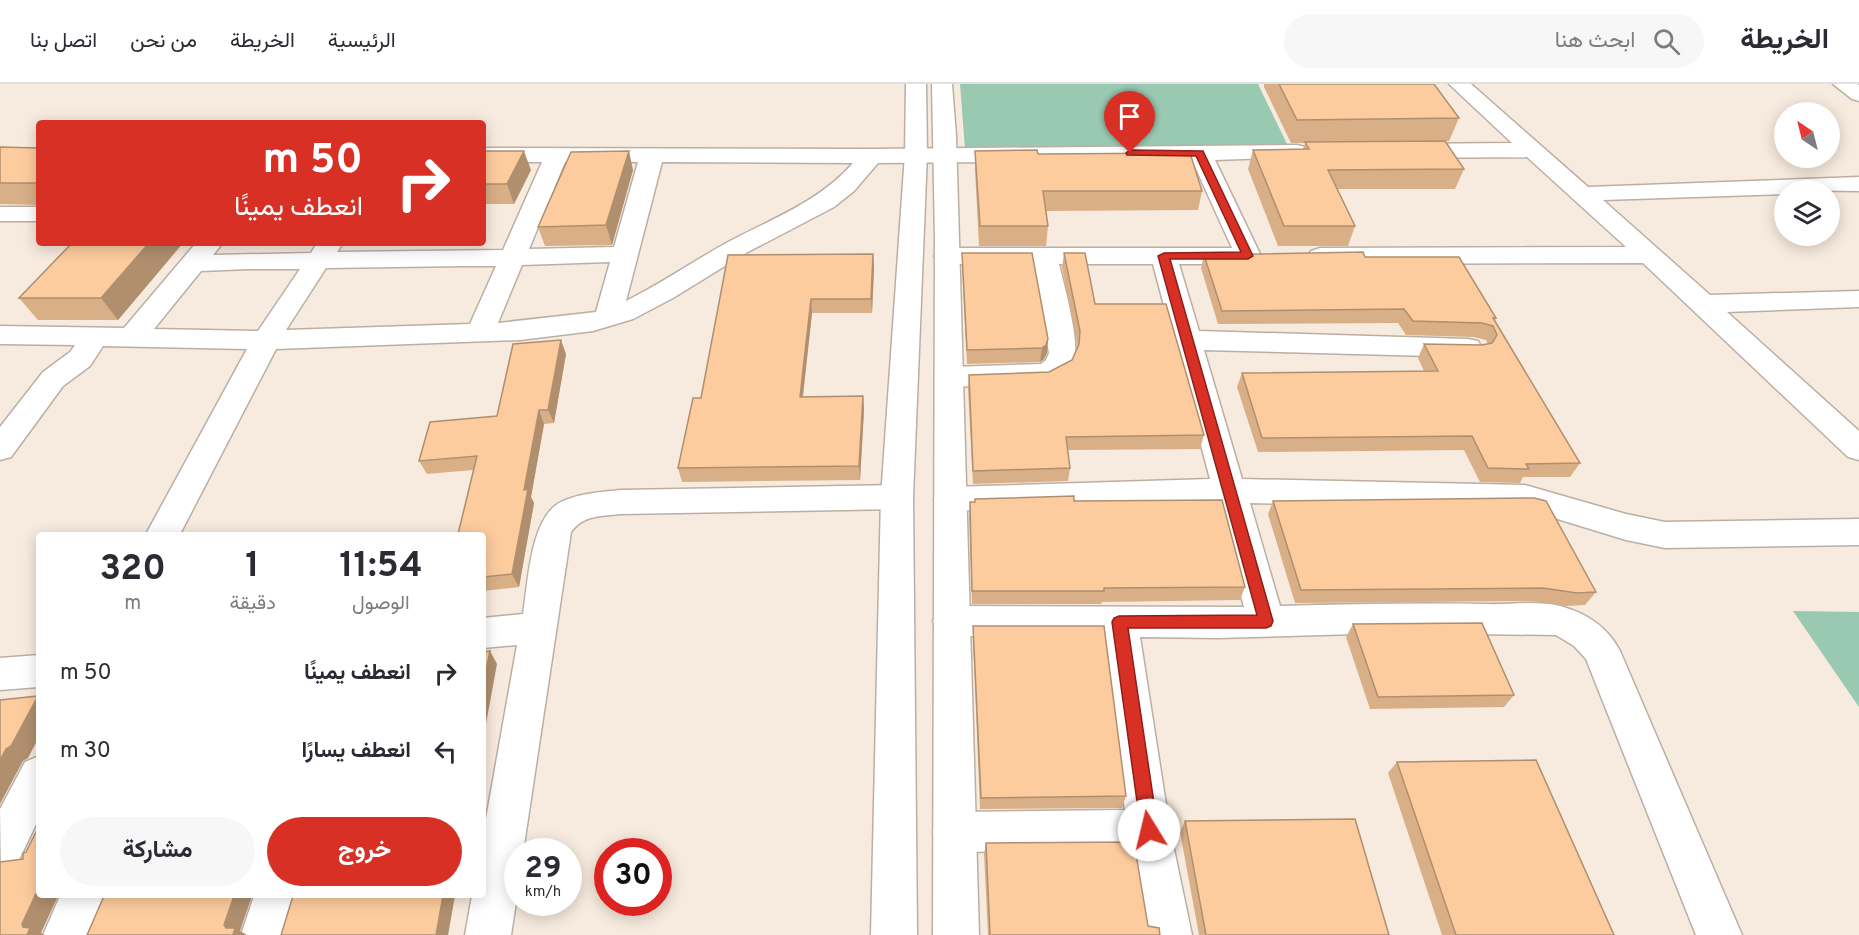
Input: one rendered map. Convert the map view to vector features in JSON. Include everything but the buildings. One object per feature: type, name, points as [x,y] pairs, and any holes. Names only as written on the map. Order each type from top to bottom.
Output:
[{"type":"street","points":[[916,84],[931,154],[946,256],[951,377],[951,621],[956,935]]},
{"type":"street","points":[[894,935],[897,497],[931,154],[942,84]]},
{"type":"street","points":[[1459,84],[1650,255],[1859,449]]},
{"type":"street","points":[[1843,84],[1859,95]]},
{"type":"street","points":[[1389,151],[1532,150]]},
{"type":"street","points":[[486,155],[871,156],[1318,152]]},
{"type":"street","points":[[1200,153],[1271,256]]},
{"type":"street","points":[[480,333],[557,155]]},
{"type":"street","points":[[608,318],[652,155]]},
{"type":"street","points":[[3,335],[266,340],[480,333],[563,327],[608,318],[664,292],[737,248],[825,202],[846,186],[871,156]]},
{"type":"street","points":[[1582,194],[1859,184]]},
{"type":"street","points":[[0,214],[36,214]]},
{"type":"street","points":[[143,338],[212,253],[325,251],[514,258],[626,254]]},
{"type":"street","points":[[164,532],[266,340],[325,251]]},
{"type":"street","points":[[946,256],[1650,255]]},
{"type":"street","points":[[1164,256],[1266,621]]},
{"type":"street","points":[[951,377],[1043,373],[1059,365],[1063,353],[1045,257]]},
{"type":"street","points":[[1702,304],[1859,299]]},
{"type":"street","points":[[3,335],[28,310]]},
{"type":"street","points":[[0,449],[53,379],[80,359],[95,337]]},
{"type":"street","points":[[1188,340],[1474,348]]},
{"type":"street","points":[[950,499],[1229,491],[1524,497],[1541,500],[1626,527],[1665,535],[1859,532]]},
{"type":"street","points":[[488,935],[497,798],[538,628],[554,532],[560,518],[574,509],[621,502],[897,497]]},
{"type":"street","points":[[951,621],[1119,622],[1392,618],[1556,620],[1584,631],[1600,651],[1719,935]]},
{"type":"street","points":[[1119,622],[1149,830],[1169,935]]},
{"type":"street","points":[[486,633],[538,628]]},
{"type":"street","points":[[0,674],[36,671]]},
{"type":"street","points":[[0,851],[36,780]]},
{"type":"street","points":[[954,832],[1149,830]]},
{"type":"street","points":[[0,851],[36,847]]},
{"type":"street","points":[[66,935],[81,898]]},
{"type":"street","points":[[264,935],[275,898]]},
{"type":"green space","points":[[960,84],[1258,84],[1288,146],[965,149]]},
{"type":"green space","points":[[1793,611],[1859,612],[1859,707]]},
{"type":"route","points":[[1130,153],[1200,153],[1248,256],[1164,256],[1266,621],[1119,622],[1149,830]]}]
